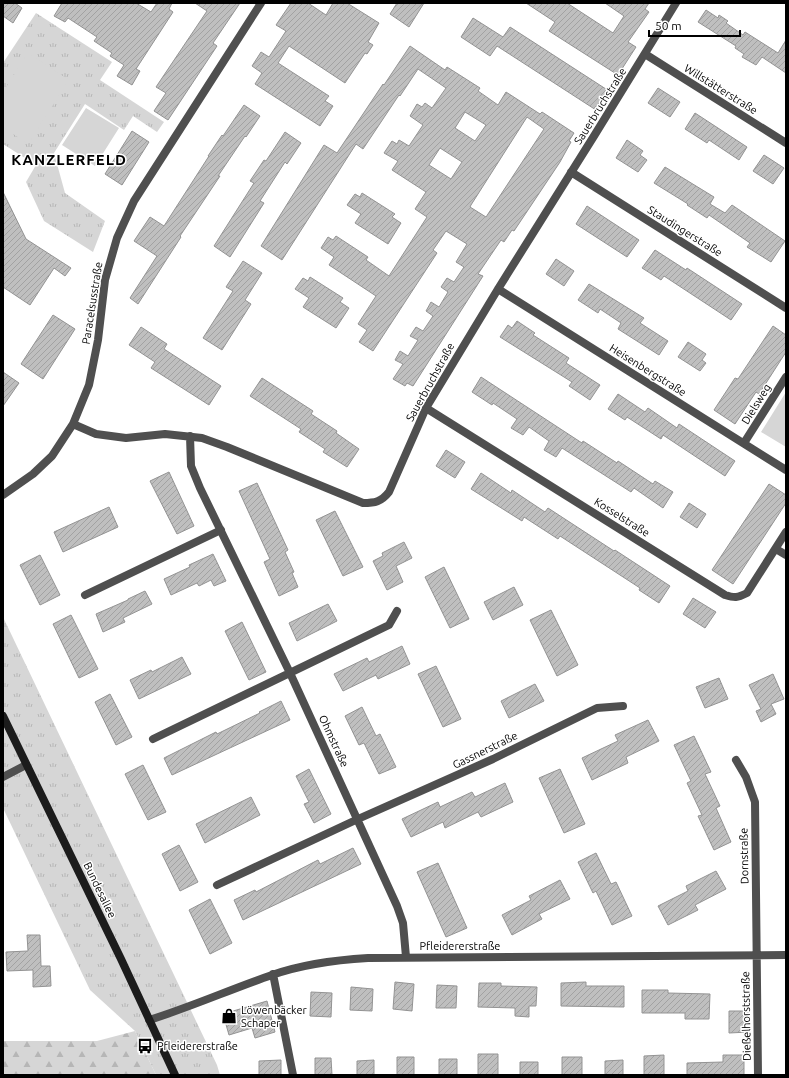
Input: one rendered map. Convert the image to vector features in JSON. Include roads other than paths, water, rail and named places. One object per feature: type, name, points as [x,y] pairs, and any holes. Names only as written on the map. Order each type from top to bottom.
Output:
[{"type":"street","name":"Paracelsusstraße","points":[[3,495],[33,474],[52,456],[74,424],[89,385],[98,340],[105,280],[117,238],[134,201],[261,3]]},
{"type":"street","name":"Sauerbruchstraße","points":[[74,424],[96,434],[126,438],[165,434],[202,438],[363,503],[374,503],[383,500],[389,492],[426,408],[498,289],[676,3]]},
{"type":"street","name":"Willstätterstraße","points":[[645,54],[786,143]]},
{"type":"street","name":"Staudingerstraße","points":[[571,172],[786,308]]},
{"type":"street","name":"Heisenbergstraße","points":[[498,289],[786,470]]},
{"type":"street","name":"Dielsweg","points":[[744,443],[786,377]]},
{"type":"street","name":"Kosselstraße","points":[[426,408],[725,594],[738,598],[746,593],[786,532]]},
{"type":"street","name":"Ohmstraße","points":[[190,436],[191,466],[200,488],[290,672],[397,906],[403,923],[406,957]]},
{"type":"street","points":[[85,595],[221,530]]},
{"type":"street","points":[[776,549],[786,555]]},
{"type":"street","points":[[153,739],[389,625],[397,611]]},
{"type":"street","name":"Gassnerstraße","points":[[358,819],[493,759],[597,708],[623,706]]},
{"type":"street","name":"Bundesallee","points":[[3,716],[121,959],[175,1075]]},
{"type":"street","name":"Dornstraße","points":[[736,760],[746,777],[754,802],[756,956]]},
{"type":"street","points":[[3,777],[26,765]]},
{"type":"street","points":[[216,885],[358,819]]},
{"type":"street","name":"Pfleidererstraße","points":[[149,1020],[182,1010],[273,974],[302,966],[336,960],[406,957],[786,955]]},
{"type":"street","name":"Dießelhorststraße","points":[[756,956],[758,1075]]},
{"type":"street","points":[[273,974],[293,1075]]},
{"type":"place","name":"Löwenbäcker Schaper","points":[[229,1016]]},
{"type":"place","name":"Pfleidererstraße","points":[[145,1046]]},
{"type":"district","name":"KANZLERFELD","points":[[69,160]]}]
